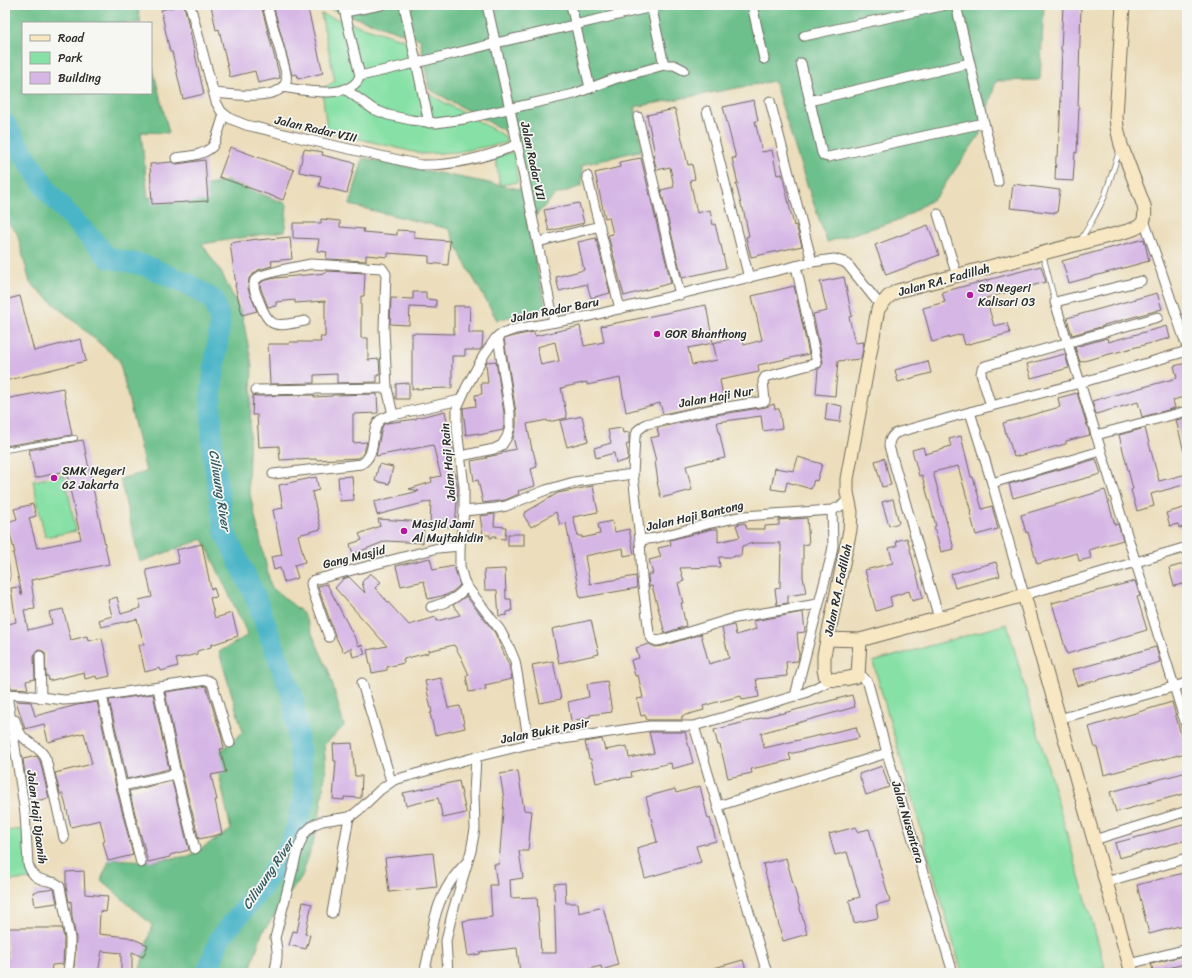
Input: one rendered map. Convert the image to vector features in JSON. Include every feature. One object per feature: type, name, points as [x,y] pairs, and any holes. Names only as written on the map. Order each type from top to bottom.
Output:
[{"type":"main road","points":[[1123,5],[1116,116],[1117,127],[1121,145],[1143,202],[1145,210],[1144,220]]},
{"type":"main road","name":"Jalan RA. Fadillah","points":[[831,680],[825,677],[824,655],[849,536],[851,517],[846,488],[847,479],[875,321],[880,305],[897,291],[1133,230],[1141,225],[1144,220]]},
{"type":"main road","points":[[828,639],[860,640],[1024,595],[1131,968]]},
{"type":"main road","points":[[831,680],[846,679],[858,676],[860,640]]},
{"type":"street","points":[[176,158],[195,156],[213,146],[224,114],[218,107],[190,5]]},
{"type":"street","points":[[214,93],[262,95],[282,87],[286,82],[286,74],[268,5]]},
{"type":"street","points":[[282,87],[336,92],[345,89],[359,80],[360,76],[344,9],[381,5]]},
{"type":"street","points":[[404,5],[429,122]]},
{"type":"street","name":"Jalan Radar VII","points":[[487,5],[554,322]]},
{"type":"street","points":[[571,5],[590,88]]},
{"type":"street","points":[[360,76],[651,6],[661,5]]},
{"type":"street","points":[[752,5],[764,59]]},
{"type":"street","points":[[804,36],[946,5]]},
{"type":"street","points":[[956,5],[998,182]]},
{"type":"street","points":[[651,6],[664,65]]},
{"type":"street","points":[[801,63],[822,153],[825,157],[984,123]]},
{"type":"street","points":[[809,101],[970,63]]},
{"type":"street","points":[[345,89],[373,109],[399,118],[429,122],[458,120],[574,94],[614,79],[664,65],[674,65],[684,70]]},
{"type":"street","points":[[770,101],[812,262]]},
{"type":"street","points":[[707,110],[749,278]]},
{"type":"street","name":"Jalan Radar VIII","points":[[224,114],[238,122],[264,129],[421,165],[459,163],[494,154],[517,145]]},
{"type":"street","points":[[638,117],[680,295]]},
{"type":"street","points":[[587,176],[620,309]]},
{"type":"street","points":[[938,214],[957,276]]},
{"type":"street","points":[[1144,220],[1187,347]]},
{"type":"street","points":[[538,242],[600,226]]},
{"type":"street","name":"Jalan Radar Baru","points":[[498,336],[512,330],[590,316],[812,262],[834,259],[848,265],[880,305]]},
{"type":"street","points":[[305,321],[280,325],[273,324],[264,313],[256,292],[254,280],[267,274],[311,264],[382,268],[384,270],[386,274],[384,328],[387,388],[392,415]]},
{"type":"street","name":"Jalan Haji Nur","points":[[633,474],[635,437],[638,430],[646,424],[708,410],[765,401],[763,381],[765,377],[817,363],[796,266]]},
{"type":"street","points":[[1141,281],[1055,302],[1187,728]]},
{"type":"street","points":[[991,406],[981,374],[983,368],[988,364],[1158,317]]},
{"type":"street","points":[[273,474],[361,464],[366,461],[369,456],[378,424],[384,418],[460,400],[484,355],[498,336]]},
{"type":"street","points":[[461,456],[502,446],[507,437],[510,427],[510,413],[498,336]]},
{"type":"street","points":[[939,618],[889,443],[891,436],[896,433],[1080,383],[1187,351]]},
{"type":"street","points":[[256,390],[387,388]]},
{"type":"street","name":"Jalan Haji Rain","points":[[460,400],[457,408],[457,419],[464,487],[460,567],[464,581],[506,640],[515,661],[529,744]]},
{"type":"street","points":[[1096,435],[1187,411]]},
{"type":"street","points":[[970,412],[1024,595],[1187,548]]},
{"type":"street","points":[[992,483],[1101,451]]},
{"type":"street","points":[[464,511],[506,506],[546,490],[574,482],[633,474]]},
{"type":"street","name":"Jalan Haji Bantong","points":[[633,474],[640,540],[656,538],[711,523],[744,516],[832,510],[848,500]]},
{"type":"street","points":[[795,696],[833,546],[832,510]]},
{"type":"street","points":[[640,540],[642,578],[649,632],[651,638],[654,640],[662,640],[731,619],[818,604]]},
{"type":"street","name":"Gang Masjid","points":[[329,637],[312,589],[311,583],[314,580],[438,548],[460,546]]},
{"type":"street","points":[[431,607],[449,602],[460,595],[467,586]]},
{"type":"street","points":[[40,656],[41,698]]},
{"type":"street","name":"Jalan Nusantara","points":[[858,676],[863,677],[868,683],[887,753],[953,973]]},
{"type":"street","points":[[64,838],[46,759],[41,751],[24,739],[20,734],[8,694],[78,700],[204,680],[211,682],[213,686],[230,743]]},
{"type":"street","name":"Jalan Bukit Pasir","points":[[391,781],[529,744],[650,726],[694,726],[805,693],[831,680]]},
{"type":"street","points":[[274,973],[278,960],[278,950],[275,938],[301,840],[311,826],[322,821],[349,817],[391,781],[362,683]]},
{"type":"street","points":[[1059,719],[1187,683]]},
{"type":"street","points":[[158,688],[176,774],[195,849]]},
{"type":"street","name":"Jalan Haji Djaanih","points":[[8,694],[25,812],[28,864],[36,877],[57,883],[60,888],[70,938],[68,973]]},
{"type":"street","points":[[102,696],[141,863]]},
{"type":"street","points":[[694,726],[767,973]]},
{"type":"street","points":[[718,806],[887,753]]},
{"type":"street","points":[[448,973],[446,941],[452,914],[472,851],[475,829],[474,793],[476,757]]},
{"type":"street","points":[[122,786],[176,774]]},
{"type":"street","points":[[1094,840],[1187,812]]},
{"type":"street","points":[[332,913],[349,817]]},
{"type":"street","points":[[1106,882],[1187,858]]},
{"type":"street","points":[[424,973],[435,919],[442,896],[454,876],[468,861]]},
{"type":"street","points":[[1131,968],[1187,951]]},
{"type":"lane","points":[[1078,244],[1094,219],[1104,198],[1121,145]]},
{"type":"lane","points":[[1043,254],[1055,302]]},
{"type":"lane","points":[[5,450],[75,438]]},
{"type":"lane","points":[[5,559],[8,576],[5,582]]},
{"type":"green space","points":[[5,5],[137,5],[141,22],[22,22],[22,94],[152,94],[152,65],[169,133],[141,132],[148,198],[227,181],[287,204],[285,231],[202,244],[221,272],[242,314],[252,365],[248,485],[271,587],[303,613],[329,672],[344,726],[324,745],[326,769],[318,827],[302,876],[262,933],[249,973],[139,973],[152,925],[101,880],[110,859],[152,861],[189,856],[231,830],[215,756],[243,732],[219,652],[248,635],[203,539],[140,562],[120,479],[146,472],[119,360],[30,283],[17,233],[5,220]]},
{"type":"green space","points":[[329,5],[1044,5],[1040,80],[996,81],[980,134],[936,197],[902,219],[827,242],[804,176],[774,81],[635,107],[642,150],[582,165],[582,186],[555,195],[527,225],[546,308],[497,320],[463,260],[449,229],[350,205],[363,158],[524,190],[512,135],[429,89],[420,39],[330,9]]},
{"type":"green space","points":[[321,14],[414,43],[424,91],[505,136],[506,143],[457,152],[422,154],[327,131],[322,89],[335,81]]},
{"type":"green space","points":[[513,152],[518,182],[500,185],[495,156]]},
{"type":"green space","points":[[65,475],[76,531],[45,537],[33,481]]},
{"type":"green space","points":[[1007,624],[1105,967],[1084,973],[962,973],[873,662]]},
{"type":"green space","points":[[26,829],[33,879],[5,881],[5,831]]},
{"type":"building","points":[[184,5],[204,94],[183,99],[172,52],[170,52],[161,10]]},
{"type":"building","points":[[211,5],[261,5],[280,78],[258,83],[255,71],[230,77],[219,29],[216,30]]},
{"type":"building","points":[[273,5],[307,5],[323,73],[298,79],[297,74],[292,75]]},
{"type":"building","points":[[1063,5],[1081,5],[1077,153],[1075,152],[1073,181],[1055,180],[1061,101]]},
{"type":"building","points":[[754,100],[758,121],[755,121],[762,152],[772,150],[777,175],[782,174],[794,226],[796,225],[802,246],[751,257],[746,237],[749,236],[736,184],[738,184],[732,158],[736,158],[723,107]]},
{"type":"building","points":[[675,109],[688,165],[692,164],[695,179],[690,180],[697,213],[710,210],[713,225],[715,224],[721,245],[726,268],[682,278],[661,190],[674,187],[670,167],[657,170],[653,155],[655,154],[647,115]]},
{"type":"building","points":[[230,147],[294,170],[283,200],[219,177]]},
{"type":"building","points":[[304,149],[323,152],[322,155],[355,163],[347,193],[319,186],[321,176],[299,172]]},
{"type":"building","points":[[641,158],[671,283],[624,296],[608,235],[613,234],[609,217],[605,218],[595,173],[620,167],[619,162]]},
{"type":"building","points":[[205,160],[208,201],[152,204],[150,164],[172,162],[177,164]]},
{"type":"building","points":[[1013,184],[1060,190],[1057,213],[1010,208]]},
{"type":"building","points":[[579,203],[584,223],[549,231],[544,210]]},
{"type":"building","points":[[321,219],[340,221],[340,227],[364,229],[363,232],[397,235],[397,230],[414,231],[414,238],[450,241],[448,265],[429,263],[429,256],[388,253],[388,257],[366,255],[366,261],[326,259],[327,252],[317,251],[319,239],[293,238],[293,223],[321,223]]},
{"type":"building","points":[[928,225],[939,255],[886,275],[875,245]]},
{"type":"building","points":[[290,237],[292,259],[271,261],[272,266],[258,270],[249,278],[248,289],[257,311],[242,315],[235,285],[230,243],[257,239]]},
{"type":"building","points":[[596,238],[610,293],[591,298],[587,284],[559,291],[556,277],[584,270],[578,242]]},
{"type":"building","points":[[1144,239],[1149,261],[1069,283],[1062,261]]},
{"type":"building","points":[[1041,266],[1046,282],[986,298],[994,326],[1007,323],[1010,333],[965,345],[962,334],[932,342],[923,308],[945,302],[942,292]]},
{"type":"building","points":[[326,271],[365,273],[364,296],[361,296],[361,338],[368,338],[368,360],[379,359],[380,375],[377,375],[377,382],[337,383],[337,374],[314,375],[314,383],[270,384],[268,344],[321,342],[320,337],[325,337],[325,301],[295,303],[295,300],[276,302],[276,306],[268,307],[260,284],[263,281],[275,278],[326,273]]},
{"type":"building","points":[[844,277],[852,316],[849,317],[855,343],[864,342],[861,359],[838,361],[835,396],[816,394],[818,369],[821,367],[823,362],[813,314],[827,311],[820,282]]},
{"type":"building","points":[[794,286],[809,354],[758,365],[759,372],[720,380],[724,401],[663,414],[660,403],[626,412],[620,378],[587,385],[587,382],[561,388],[567,418],[527,424],[537,467],[531,469],[535,486],[518,491],[519,494],[505,500],[483,503],[478,480],[474,481],[471,461],[502,454],[502,452],[516,449],[513,437],[516,427],[516,412],[504,339],[534,332],[535,336],[580,326],[584,346],[604,342],[601,326],[706,305],[713,343],[742,336],[744,345],[762,340],[752,296]],"holes":[[[555,342],[559,361],[541,365],[537,347]],[[713,343],[717,360],[692,365],[688,348]]]},
{"type":"building","points":[[413,292],[426,292],[426,299],[436,300],[436,308],[410,307],[409,325],[390,324],[391,298],[413,299]]},
{"type":"building","points":[[1157,293],[1162,309],[1072,335],[1067,318]]},
{"type":"building","points":[[20,296],[34,351],[81,339],[86,361],[5,381],[5,300]]},
{"type":"building","points":[[454,306],[470,306],[469,333],[483,333],[482,347],[480,350],[465,350],[465,356],[452,356],[452,388],[412,389],[412,333],[454,334]]},
{"type":"building","points":[[1167,326],[1170,338],[1080,362],[1075,347],[1107,338],[1108,342]]},
{"type":"building","points":[[1065,354],[1069,368],[1031,378],[1027,364]]},
{"type":"building","points":[[496,361],[504,413],[503,430],[479,435],[479,433],[466,435],[463,408],[476,406],[475,395],[482,394],[481,383],[488,383],[486,364],[487,362]]},
{"type":"building","points":[[928,361],[931,373],[898,382],[895,370]]},
{"type":"building","points":[[1187,363],[1187,396],[1173,400],[1175,408],[1142,417],[1138,402],[1096,414],[1092,401],[1177,378],[1174,366]]},
{"type":"building","points":[[409,383],[409,399],[396,399],[396,384]]},
{"type":"building","points":[[63,388],[72,435],[5,446],[5,399]]},
{"type":"building","points":[[1077,393],[1090,435],[1066,441],[1066,444],[1014,457],[1003,423],[1060,407],[1058,398]]},
{"type":"building","points":[[377,394],[378,413],[353,414],[353,443],[367,442],[364,452],[359,458],[280,460],[279,446],[259,447],[257,415],[252,415],[253,395],[314,395],[314,397]]},
{"type":"building","points":[[827,403],[842,406],[840,422],[825,420]]},
{"type":"building","points":[[774,404],[775,409],[779,409],[782,428],[763,431],[761,416],[717,422],[725,458],[686,466],[692,490],[661,498],[657,482],[656,461],[650,438],[659,436],[657,428],[709,416],[766,407]]},
{"type":"building","points":[[445,411],[454,455],[450,456],[458,488],[455,527],[430,526],[431,501],[377,515],[374,502],[419,491],[409,489],[432,482],[431,478],[441,476],[433,445],[376,456],[382,427],[387,423],[416,419]]},
{"type":"building","points":[[582,416],[588,441],[567,447],[560,421]]},
{"type":"building","points":[[1187,418],[1187,451],[1184,452],[1176,420]]},
{"type":"building","points":[[622,428],[623,433],[629,432],[629,444],[626,445],[628,460],[616,463],[614,453],[596,458],[594,448],[611,443],[608,430]]},
{"type":"building","points":[[1145,428],[1159,481],[1187,474],[1187,484],[1151,494],[1154,506],[1137,511],[1119,435]]},
{"type":"building","points":[[961,436],[971,477],[973,477],[982,509],[992,506],[998,529],[976,535],[958,466],[933,472],[954,549],[941,552],[934,527],[936,526],[922,475],[919,476],[912,450],[923,447],[925,454],[944,449],[951,446],[949,439]]},
{"type":"building","points":[[83,440],[109,564],[31,580],[35,609],[24,610],[28,630],[52,624],[49,612],[63,609],[71,640],[87,636],[88,641],[102,638],[110,676],[97,679],[96,676],[85,679],[84,672],[49,681],[48,676],[46,676],[45,653],[39,650],[34,656],[35,679],[26,681],[28,689],[11,688],[5,663],[5,653],[7,652],[5,625],[16,622],[11,588],[19,587],[22,595],[13,553],[15,553],[7,522],[17,519],[14,509],[33,504],[36,516],[29,518],[37,548],[81,539],[66,471],[35,478],[29,450]]},
{"type":"building","points":[[798,457],[822,464],[817,481],[814,480],[811,489],[787,482],[785,491],[771,489],[775,468],[794,471]]},
{"type":"building","points":[[884,458],[891,485],[882,487],[875,461]]},
{"type":"building","points":[[1096,459],[1101,474],[1013,498],[1009,484]]},
{"type":"building","points":[[379,464],[393,467],[389,484],[375,481]]},
{"type":"building","points":[[352,476],[354,500],[340,501],[338,477]]},
{"type":"building","points":[[316,477],[319,490],[312,492],[321,529],[298,535],[305,562],[294,565],[298,578],[284,582],[280,568],[274,570],[271,557],[282,555],[273,510],[283,508],[279,485]]},
{"type":"building","points":[[593,486],[598,512],[573,517],[578,536],[582,536],[582,538],[600,534],[598,524],[612,521],[615,532],[629,529],[634,554],[624,556],[623,548],[585,556],[590,584],[636,576],[637,588],[580,598],[566,523],[560,525],[556,512],[531,527],[524,516],[524,513],[558,493]]},
{"type":"building","points":[[1105,490],[1115,525],[1118,524],[1123,540],[1089,550],[1091,558],[1079,561],[1077,553],[1037,564],[1028,532],[1026,533],[1021,515]]},
{"type":"building","points":[[893,499],[899,523],[889,526],[882,502]]},
{"type":"building","points":[[1187,507],[1187,526],[1179,528],[1178,524],[1170,526],[1166,513]]},
{"type":"building","points":[[495,514],[494,526],[506,527],[505,539],[495,538],[496,536],[490,538],[490,535],[483,535],[480,516]]},
{"type":"building","points":[[807,518],[809,544],[803,545],[803,577],[806,593],[788,596],[788,603],[777,605],[775,589],[780,588],[780,543],[753,543],[742,546],[741,556],[719,557],[720,567],[680,568],[684,581],[678,583],[683,603],[681,603],[686,626],[665,633],[652,586],[649,587],[648,577],[648,574],[653,574],[649,560],[661,557],[658,548],[671,545],[670,540],[712,529],[718,529],[718,542],[740,537],[736,525],[745,523],[747,529],[765,529],[765,526],[779,525],[779,520]]},
{"type":"building","points":[[378,519],[424,522],[423,543],[386,541],[353,554],[350,544],[362,540],[359,534],[380,526]]},
{"type":"building","points":[[508,534],[524,534],[524,546],[508,546]]},
{"type":"building","points":[[907,538],[923,598],[912,601],[909,591],[890,597],[892,606],[876,611],[865,570],[893,563],[889,548],[897,546],[896,541]]},
{"type":"building","points":[[202,544],[211,589],[214,588],[217,597],[210,598],[215,618],[232,613],[238,636],[197,651],[197,654],[176,659],[178,666],[161,671],[160,668],[145,672],[139,645],[144,644],[137,619],[101,627],[99,620],[112,616],[108,600],[117,597],[121,614],[141,608],[139,600],[152,597],[146,570],[179,563],[176,550]]},
{"type":"building","points":[[430,558],[433,570],[454,566],[460,585],[446,595],[428,599],[424,581],[401,586],[396,566]]},
{"type":"building","points":[[996,562],[1000,576],[955,588],[951,574]]},
{"type":"building","points":[[1187,563],[1187,583],[1174,586],[1169,568]]},
{"type":"building","points":[[505,569],[506,599],[511,599],[512,611],[507,612],[507,615],[499,616],[497,590],[485,590],[484,570]]},
{"type":"building","points":[[370,573],[381,582],[375,588],[409,625],[436,617],[437,621],[460,615],[453,605],[466,596],[495,633],[509,665],[512,679],[485,685],[486,689],[469,692],[466,676],[469,675],[454,645],[403,659],[404,663],[387,667],[387,670],[372,673],[367,650],[387,646],[335,588],[343,579],[349,577],[365,593],[362,582]]},
{"type":"building","points":[[1135,581],[1140,596],[1137,597],[1147,630],[1067,654],[1052,603]]},
{"type":"building","points":[[327,584],[359,646],[362,645],[365,654],[353,657],[351,648],[343,652],[335,635],[318,587]]},
{"type":"building","points":[[803,612],[805,632],[797,633],[799,655],[798,661],[786,662],[787,676],[756,679],[759,697],[742,700],[741,696],[703,706],[704,710],[682,716],[682,720],[647,720],[645,715],[641,716],[637,699],[643,698],[638,675],[635,676],[631,660],[639,658],[636,648],[649,644],[655,647],[663,646],[701,634],[709,664],[729,658],[722,628],[734,625],[736,635],[756,629],[754,621]]},
{"type":"building","points":[[591,620],[599,654],[559,663],[552,629]]},
{"type":"building","points":[[1156,647],[1160,662],[1077,686],[1072,670]]},
{"type":"building","points":[[553,661],[561,699],[540,703],[532,665]]},
{"type":"building","points":[[441,678],[448,708],[460,706],[465,728],[435,735],[425,681]]},
{"type":"building","points":[[607,681],[612,712],[590,715],[590,717],[571,721],[568,702],[589,697],[587,684]]},
{"type":"building","points":[[206,686],[221,734],[224,748],[220,749],[226,772],[211,775],[217,800],[215,800],[222,834],[199,839],[182,773],[165,692]]},
{"type":"building","points":[[153,694],[169,769],[127,779],[109,700]]},
{"type":"building","points":[[852,695],[855,707],[761,733],[764,748],[856,727],[859,738],[789,754],[791,760],[751,769],[752,773],[728,778],[720,745],[718,745],[714,730]]},
{"type":"building","points":[[16,701],[31,702],[35,716],[77,705],[97,702],[133,855],[108,861],[103,842],[105,841],[100,820],[71,827],[63,794],[60,794],[55,773],[92,764],[84,733],[48,742],[44,724],[25,729]]},
{"type":"building","points":[[1172,702],[1186,753],[1104,775],[1097,747],[1095,748],[1089,727]]},
{"type":"building","points":[[649,732],[685,732],[693,763],[672,769],[671,763],[631,772],[632,777],[617,778],[596,783],[591,759],[589,759],[585,742],[602,739],[605,750],[627,746],[629,758],[654,753]]},
{"type":"building","points":[[352,743],[355,776],[362,776],[361,798],[344,797],[344,800],[333,799],[336,761],[334,761],[333,744]]},
{"type":"building","points":[[37,756],[40,761],[49,798],[31,802],[27,789],[23,759]]},
{"type":"building","points":[[882,766],[889,787],[866,795],[859,774]]},
{"type":"building","points":[[518,771],[524,810],[532,811],[528,851],[519,851],[523,878],[510,880],[511,898],[537,897],[541,953],[556,953],[554,884],[565,883],[566,903],[578,903],[579,913],[603,907],[618,965],[602,970],[601,966],[574,973],[520,973],[517,948],[480,952],[480,954],[468,956],[463,921],[492,917],[490,885],[497,885],[494,864],[499,864],[504,799],[500,774]]},
{"type":"building","points":[[1187,772],[1187,793],[1116,812],[1110,792]]},
{"type":"building","points":[[172,781],[189,850],[170,855],[170,857],[148,862],[129,791]]},
{"type":"building","points":[[459,781],[466,813],[443,818],[438,798],[406,806],[403,793]]},
{"type":"building","points":[[700,786],[708,819],[710,818],[716,841],[696,846],[701,862],[645,878],[637,848],[657,842],[646,797],[675,789],[676,793]]},
{"type":"building","points":[[1187,824],[1187,840],[1119,858],[1115,843]]},
{"type":"building","points":[[856,827],[857,832],[869,829],[890,901],[876,905],[878,918],[854,923],[849,900],[860,897],[847,852],[835,855],[829,834]]},
{"type":"building","points":[[433,853],[437,887],[389,892],[385,858]]},
{"type":"building","points":[[786,858],[807,934],[783,941],[763,864]]},
{"type":"building","points":[[84,871],[85,894],[108,896],[106,912],[100,911],[99,934],[128,937],[148,945],[143,957],[132,952],[132,973],[121,973],[121,953],[102,951],[98,973],[76,973],[77,970],[74,969],[76,938],[71,901],[69,902],[66,887],[66,872]]},
{"type":"building","points":[[1187,872],[1187,924],[1149,934],[1137,885]]},
{"type":"building","points":[[54,889],[57,903],[35,906],[33,892]]},
{"type":"building","points":[[303,902],[312,904],[305,934],[310,935],[306,949],[289,945],[293,931],[297,932]]},
{"type":"building","points":[[5,928],[62,928],[64,939],[63,964],[52,965],[51,973],[5,973],[5,957],[9,958]]},
{"type":"building","points":[[1182,956],[1184,964],[1165,969],[1166,973],[1154,973],[1151,964]]},
{"type":"building","points":[[743,960],[747,973],[708,973],[707,970]]},
{"type":"waterway","name":"Ciliwung River","points":[[5,123],[49,193],[109,258],[144,265],[188,284],[214,300],[220,322],[211,395],[212,450],[225,533],[255,596],[293,698],[305,797],[291,844],[260,890],[220,938],[207,973]]},
{"type":"place","name":"SD Negeri Kalisari 03","points":[[970,295]]},
{"type":"place","name":"GOR Bhanthong","points":[[657,334]]},
{"type":"place","name":"SMK Negeri 62 Jakarta","points":[[54,478]]},
{"type":"place","name":"Masjid Jami Al Mujtahidin","points":[[404,531]]}]
